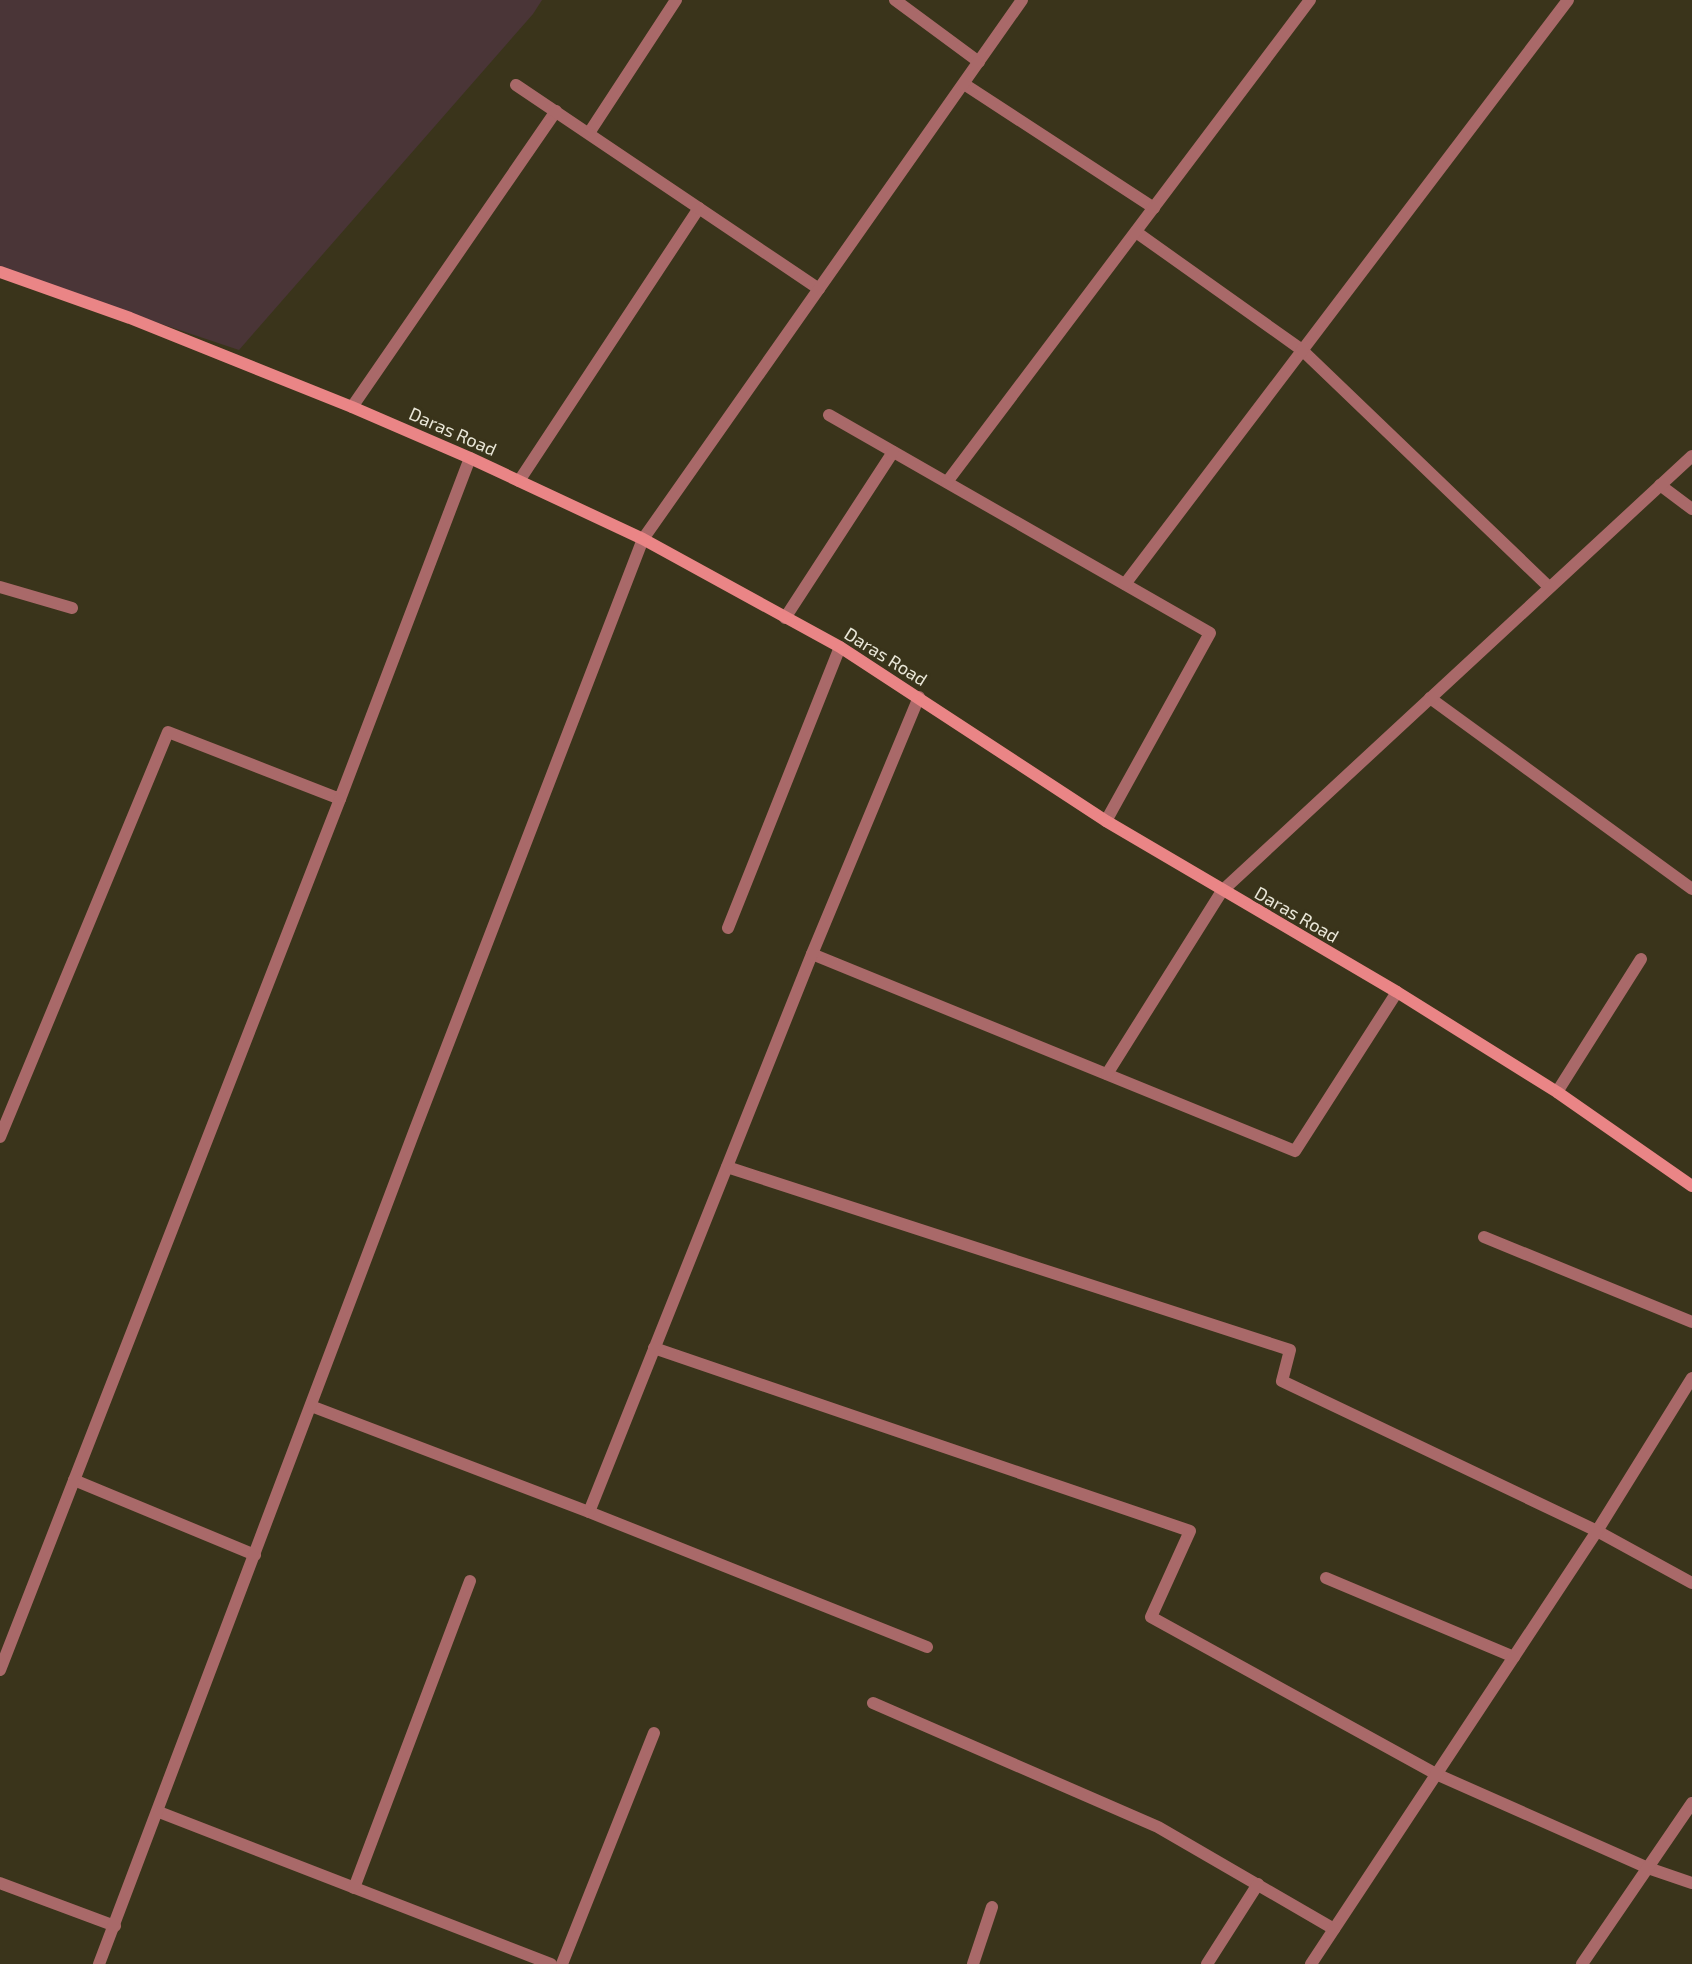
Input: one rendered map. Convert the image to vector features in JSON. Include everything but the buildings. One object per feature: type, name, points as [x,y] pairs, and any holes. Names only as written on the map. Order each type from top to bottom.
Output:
[{"type":"street","points":[[589,133],[676,0]]},
{"type":"street","points":[[895,0],[979,62]]},
{"type":"street","points":[[99,1964],[116,1926],[311,1406],[643,539],[1023,0]]},
{"type":"street","points":[[947,482],[1310,0]]},
{"type":"street","points":[[1125,584],[1568,0]]},
{"type":"street","points":[[964,84],[1154,208]]},
{"type":"street","points":[[516,85],[819,289]]},
{"type":"street","points":[[352,407],[556,111]]},
{"type":"street","points":[[519,481],[699,208]]},
{"type":"street","points":[[1136,232],[1302,350],[1549,587]]},
{"type":"street","name":"Daras Road","points":[[0,272],[130,318],[352,407],[471,458],[643,539],[840,647],[1106,821],[1397,992],[1557,1092],[1692,1186]]},
{"type":"street","points":[[829,415],[1210,633],[1106,821]]},
{"type":"street","points":[[785,618],[893,452]]},
{"type":"street","points":[[1107,1074],[1222,891],[1692,456]]},
{"type":"street","points":[[0,1670],[471,458]]},
{"type":"street","points":[[1660,485],[1692,509]]},
{"type":"street","points":[[0,586],[72,608]]},
{"type":"street","points":[[728,928],[840,647]]},
{"type":"street","points":[[589,1512],[812,954],[919,697]]},
{"type":"street","points":[[1430,698],[1692,889]]},
{"type":"street","points":[[0,1137],[168,732],[340,799]]},
{"type":"street","points":[[812,954],[1295,1151],[1397,992]]},
{"type":"street","points":[[1557,1092],[1641,959]]},
{"type":"street","points":[[727,1167],[1290,1350],[1282,1381],[1597,1531],[1692,1583]]},
{"type":"street","points":[[1484,1237],[1692,1322]]},
{"type":"street","points":[[654,1348],[1190,1531],[1151,1617],[1436,1774],[1648,1868],[1692,1884]]},
{"type":"street","points":[[1311,1964],[1597,1531],[1692,1378]]},
{"type":"street","points":[[311,1406],[589,1512],[927,1647]]},
{"type":"street","points":[[74,1480],[255,1555]]},
{"type":"street","points":[[1326,1578],[1514,1657]]},
{"type":"street","points":[[354,1888],[470,1581]]},
{"type":"street","points":[[873,1703],[1158,1827],[1334,1929]]},
{"type":"street","points":[[562,1964],[654,1733]]},
{"type":"street","points":[[1582,1964],[1692,1803]]},
{"type":"street","points":[[159,1812],[551,1964]]},
{"type":"street","points":[[0,1883],[116,1926]]},
{"type":"street","points":[[1207,1964],[1258,1884]]},
{"type":"street","points":[[973,1964],[992,1907]]},
{"type":"shaded area","points":[[0,0],[542,0],[533,14],[239,350],[0,270]]}]
